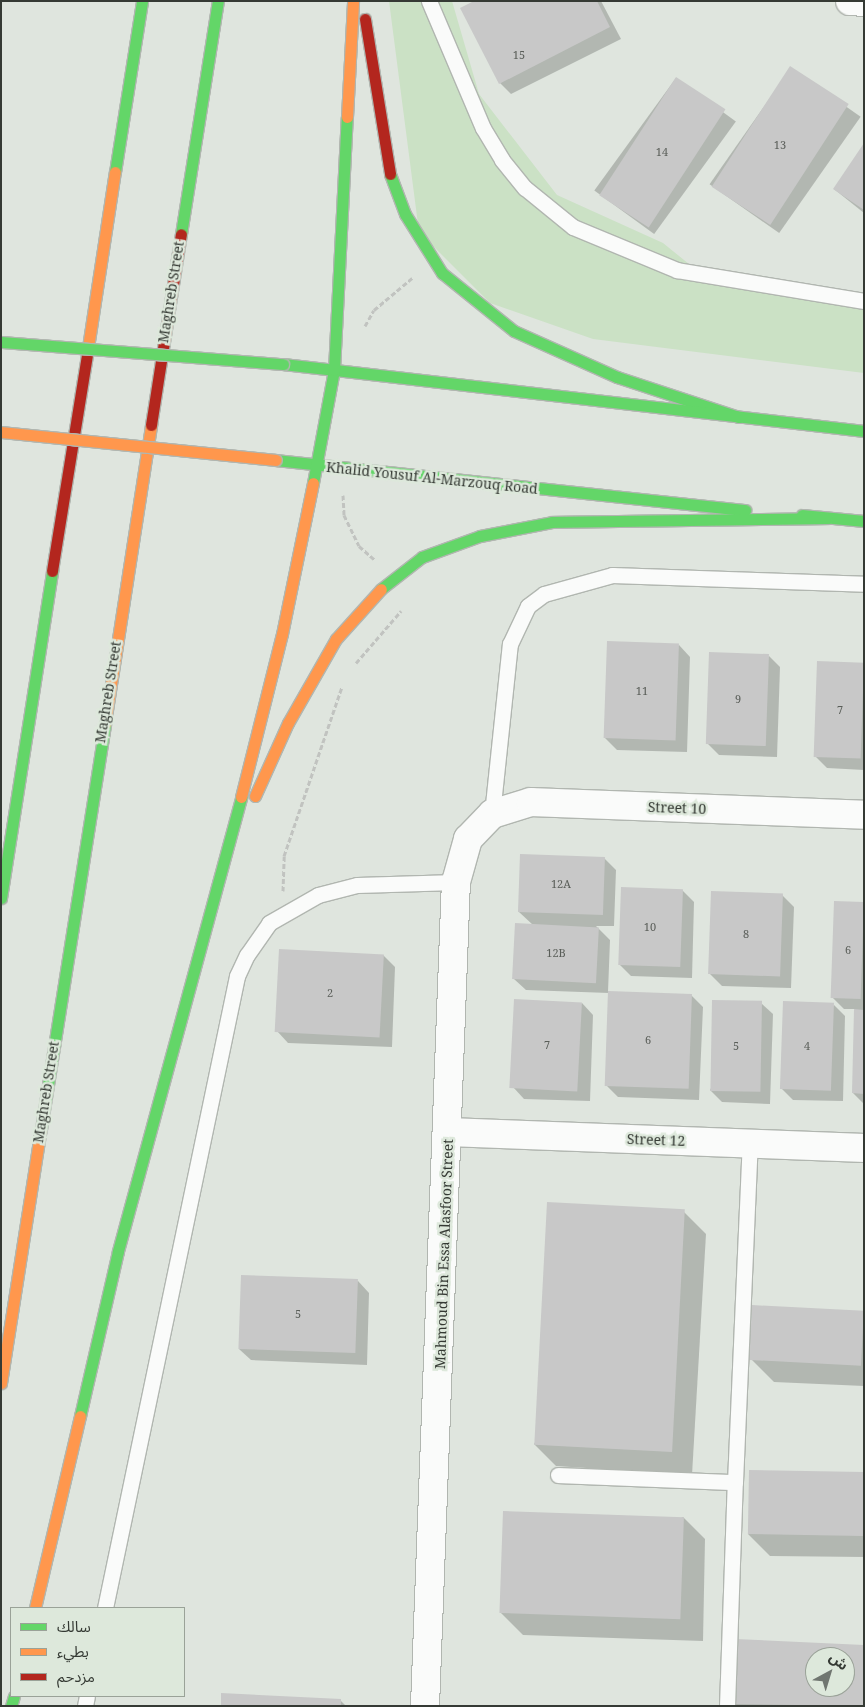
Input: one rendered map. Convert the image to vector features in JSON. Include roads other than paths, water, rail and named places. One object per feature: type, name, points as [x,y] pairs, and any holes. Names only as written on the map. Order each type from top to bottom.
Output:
[{"type":"main road","points":[[1,898],[142,1]]},
{"type":"main road","name":"Maghreb Street","points":[[1,1383],[218,1]]},
{"type":"main road","points":[[35,1607],[118,1251],[219,886],[282,634],[316,466],[334,370],[353,1]]},
{"type":"main road","points":[[363,1],[378,121],[391,178],[405,214],[442,273],[514,331],[617,377],[739,417]]},
{"type":"main road","points":[[1,342],[283,364],[864,431]]},
{"type":"main road","name":"Khalid Yousuf Al-Marzouq Road","points":[[1,432],[276,460],[347,470],[864,521]]},
{"type":"main road","points":[[219,886],[264,776],[314,675],[351,618],[395,576],[422,557],[451,544],[552,522],[827,518]]},
{"type":"street","points":[[850,1],[864,2]]},
{"type":"street","name":"Street 10","points":[[492,814],[531,802],[864,816]]},
{"type":"street","name":"Mahmoud Bin Essa Alasfoor Street","points":[[425,1706],[449,1132],[456,882],[468,839],[492,814]]},
{"type":"street","name":"Street 12","points":[[449,1132],[864,1148]]},
{"type":"lane","points":[[430,1],[483,128],[502,160],[525,188],[573,227],[677,270],[864,300]]},
{"type":"lane","points":[[492,814],[510,644],[528,606],[544,594],[612,575],[864,584]]},
{"type":"lane","points":[[105,1607],[237,976],[257,938],[282,914],[318,895],[357,885],[456,882]]},
{"type":"lane","points":[[727,1706],[750,1144]]},
{"type":"lane","points":[[558,1475],[735,1482]]}]
